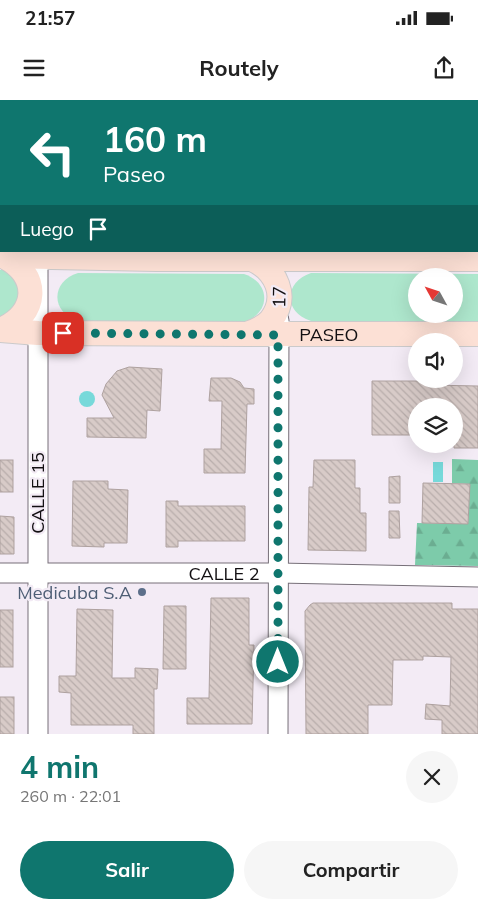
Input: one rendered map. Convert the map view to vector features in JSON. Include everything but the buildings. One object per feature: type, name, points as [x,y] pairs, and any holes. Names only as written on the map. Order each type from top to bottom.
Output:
[{"type":"main road","points":[[2,256],[38,254],[70,258],[252,259],[280,256],[478,259]]},
{"type":"main road","points":[[0,330],[12,326],[22,317],[31,296],[29,281],[24,270],[15,261],[2,256]]},
{"type":"main road","points":[[63,333],[53,327],[45,318],[38,296],[42,281],[48,271],[58,263],[70,258]]},
{"type":"main road","points":[[247,334],[260,329],[270,320],[276,309],[279,297],[278,284],[272,273],[263,264],[252,259]]},
{"type":"main road","name":"PASEO","points":[[0,330],[38,333],[478,334]]},
{"type":"street","name":"CALLE 15","points":[[38,254],[38,734]]},
{"type":"street","name":"17","points":[[278,734],[278,335],[280,256]]},
{"type":"street","name":"CALLE 2","points":[[0,573],[278,573],[478,577]]},
{"type":"green space","points":[[0,270],[4,270],[17,277],[22,305],[0,318]]},
{"type":"green space","points":[[78,273],[244,274],[253,278],[259,284],[263,291],[263,305],[253,318],[244,322],[78,321],[62,311],[57,297],[63,283],[69,277]]},
{"type":"green space","points":[[311,273],[408,274],[408,322],[311,321],[295,311],[292,304],[290,297],[296,283],[302,277]]},
{"type":"green space","points":[[463,274],[478,274],[478,322],[463,322]]},
{"type":"green space","points":[[452,459],[478,460],[478,566],[415,565],[417,523],[468,524],[470,484],[452,483]]},
{"type":"water","points":[[84,391],[90,391],[95,396],[93,405],[84,407],[79,402],[79,396]]},
{"type":"water","points":[[433,462],[443,462],[443,482],[433,482]]},
{"type":"place","name":"Medicuba S.A","points":[[142,592]]},
{"type":"route","points":[[63,333],[278,335],[278,662]]}]
